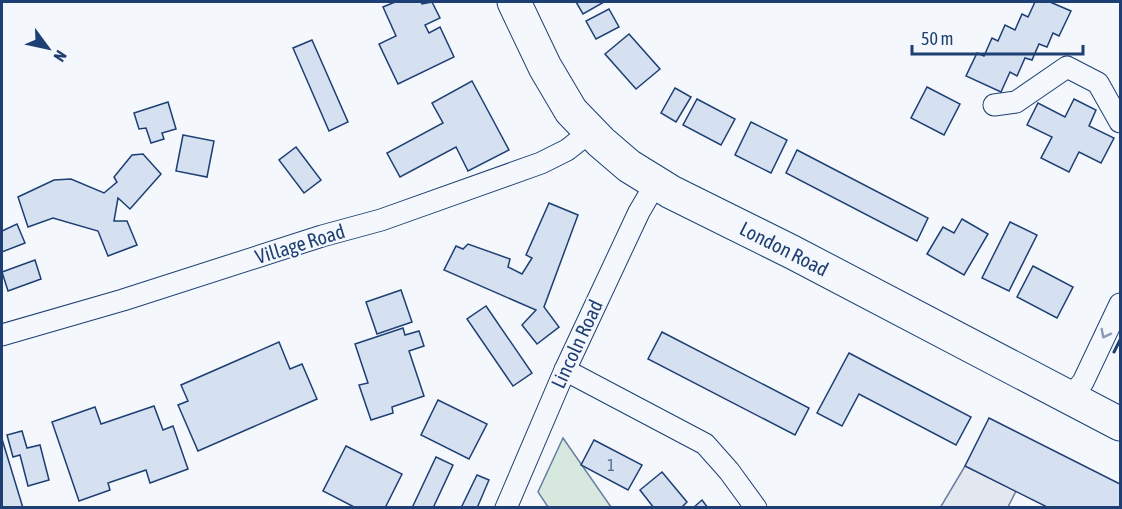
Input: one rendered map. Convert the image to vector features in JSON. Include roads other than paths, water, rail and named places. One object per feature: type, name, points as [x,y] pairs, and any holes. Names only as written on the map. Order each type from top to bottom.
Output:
[{"type":"main road","name":"London Road","points":[[514,2],[535,48],[574,115],[620,160],[656,183],[1120,424]]},
{"type":"street","points":[[994,105],[1016,102],[1067,67],[1098,83],[1120,122]]},
{"type":"street","name":"Village Road","points":[[2,335],[123,300],[322,236],[381,220],[541,163],[567,150],[590,132]]},
{"type":"street","name":"Lincoln Road","points":[[506,507],[565,370],[639,212],[656,183]]},
{"type":"street","points":[[1070,398],[1083,382],[1120,304]]},
{"type":"street","points":[[565,370],[705,444],[756,507]]}]
